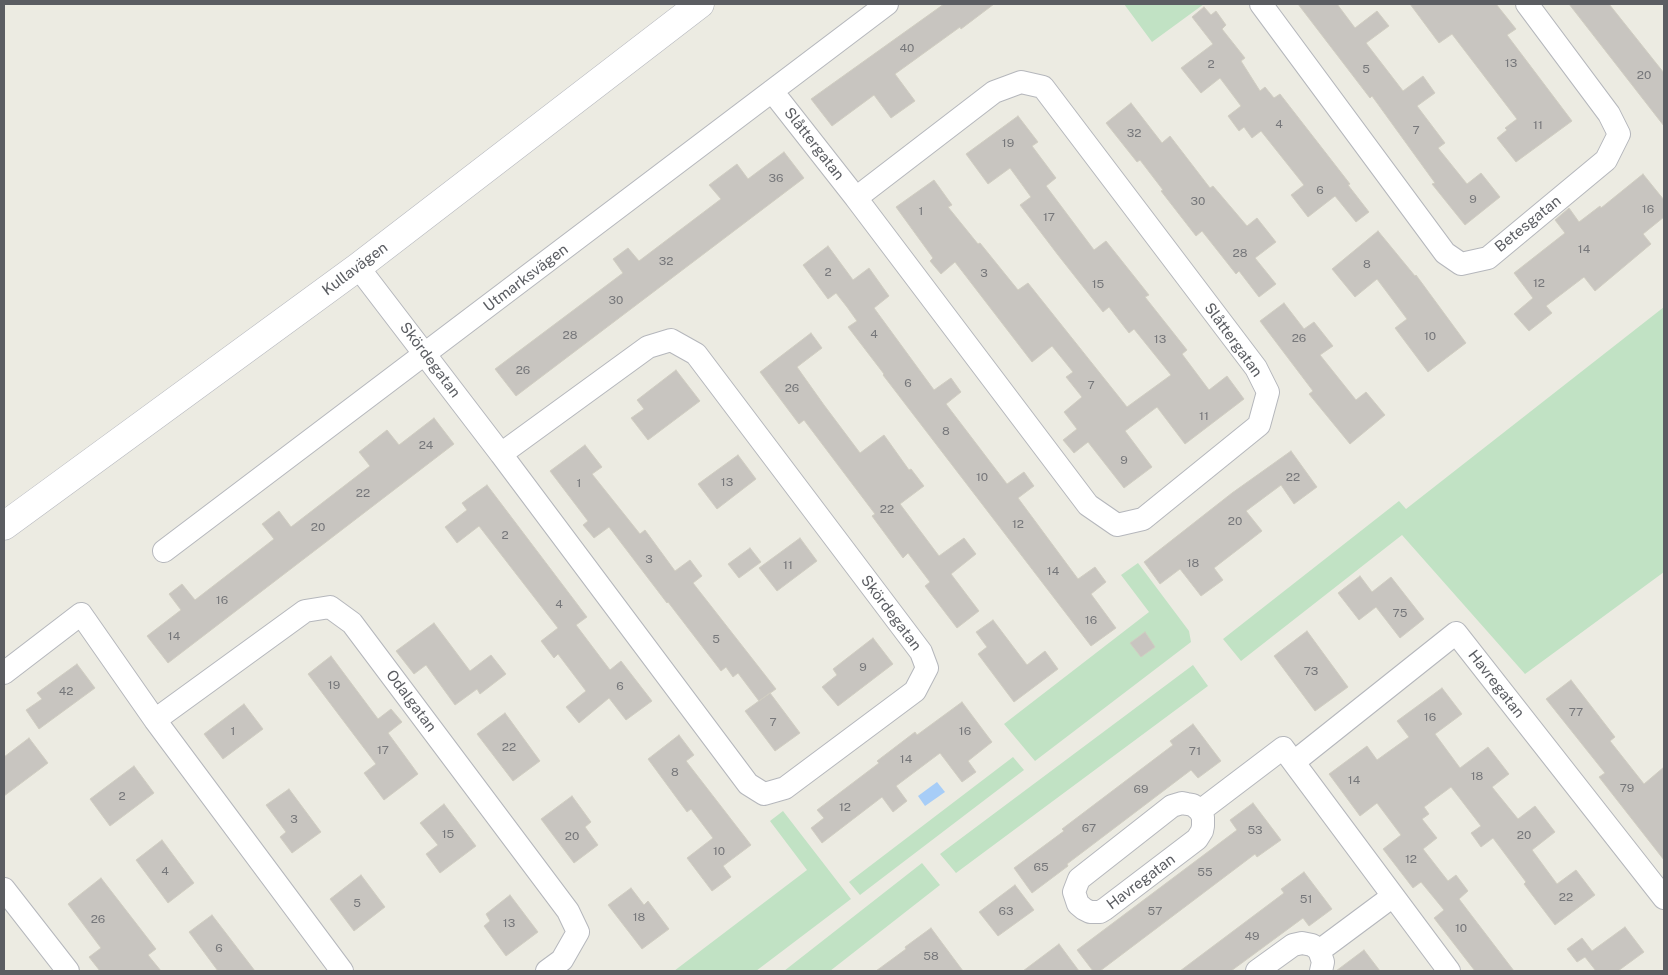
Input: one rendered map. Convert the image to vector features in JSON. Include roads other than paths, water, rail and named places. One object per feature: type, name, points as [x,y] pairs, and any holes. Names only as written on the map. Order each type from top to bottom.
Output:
[{"type":"street","name":"Kullavägen","points":[[4,526],[358,267],[700,4]]},
{"type":"street","name":"Utmarksvägen","points":[[164,551],[887,4]]},
{"type":"street","name":"Betesgatan","points":[[1261,4],[1445,253],[1461,264],[1488,258],[1606,160],[1619,134],[1609,114],[1527,4]]},
{"type":"street","name":"Slåttergatan","points":[[772,91],[856,198],[1088,505],[1117,526],[1142,519],[1259,425],[1268,392],[1256,368],[1043,87],[1021,82],[994,92],[856,198]]},
{"type":"street","name":"Skördegatan","points":[[358,267],[501,454],[748,784],[764,794],[786,788],[915,691],[927,668],[922,652],[696,354],[671,340],[648,347],[501,454]]},
{"type":"street","name":"Odalgatan","points":[[155,720],[305,611],[330,607],[352,622],[568,911],[578,932],[562,960],[547,971]]},
{"type":"street","points":[[4,673],[81,614],[155,720],[342,971]]},
{"type":"street","name":"Havregatan","points":[[1294,762],[1456,633],[1664,898]]},
{"type":"street","points":[[1200,811],[1283,748],[1449,971]]},
{"type":"street","name":"Havregatan","points":[[1182,803],[1193,806],[1200,811],[1203,817],[1203,826],[1197,839],[1112,904],[1104,910],[1095,912],[1084,910],[1078,904],[1074,892],[1079,879],[1172,806],[1182,803]]},
{"type":"street","points":[[4,889],[68,971]]},
{"type":"street","points":[[1258,971],[1297,943],[1310,944],[1320,961],[1393,896]]},
{"type":"water","points":[[937,782],[945,792],[925,806],[918,796]]}]
